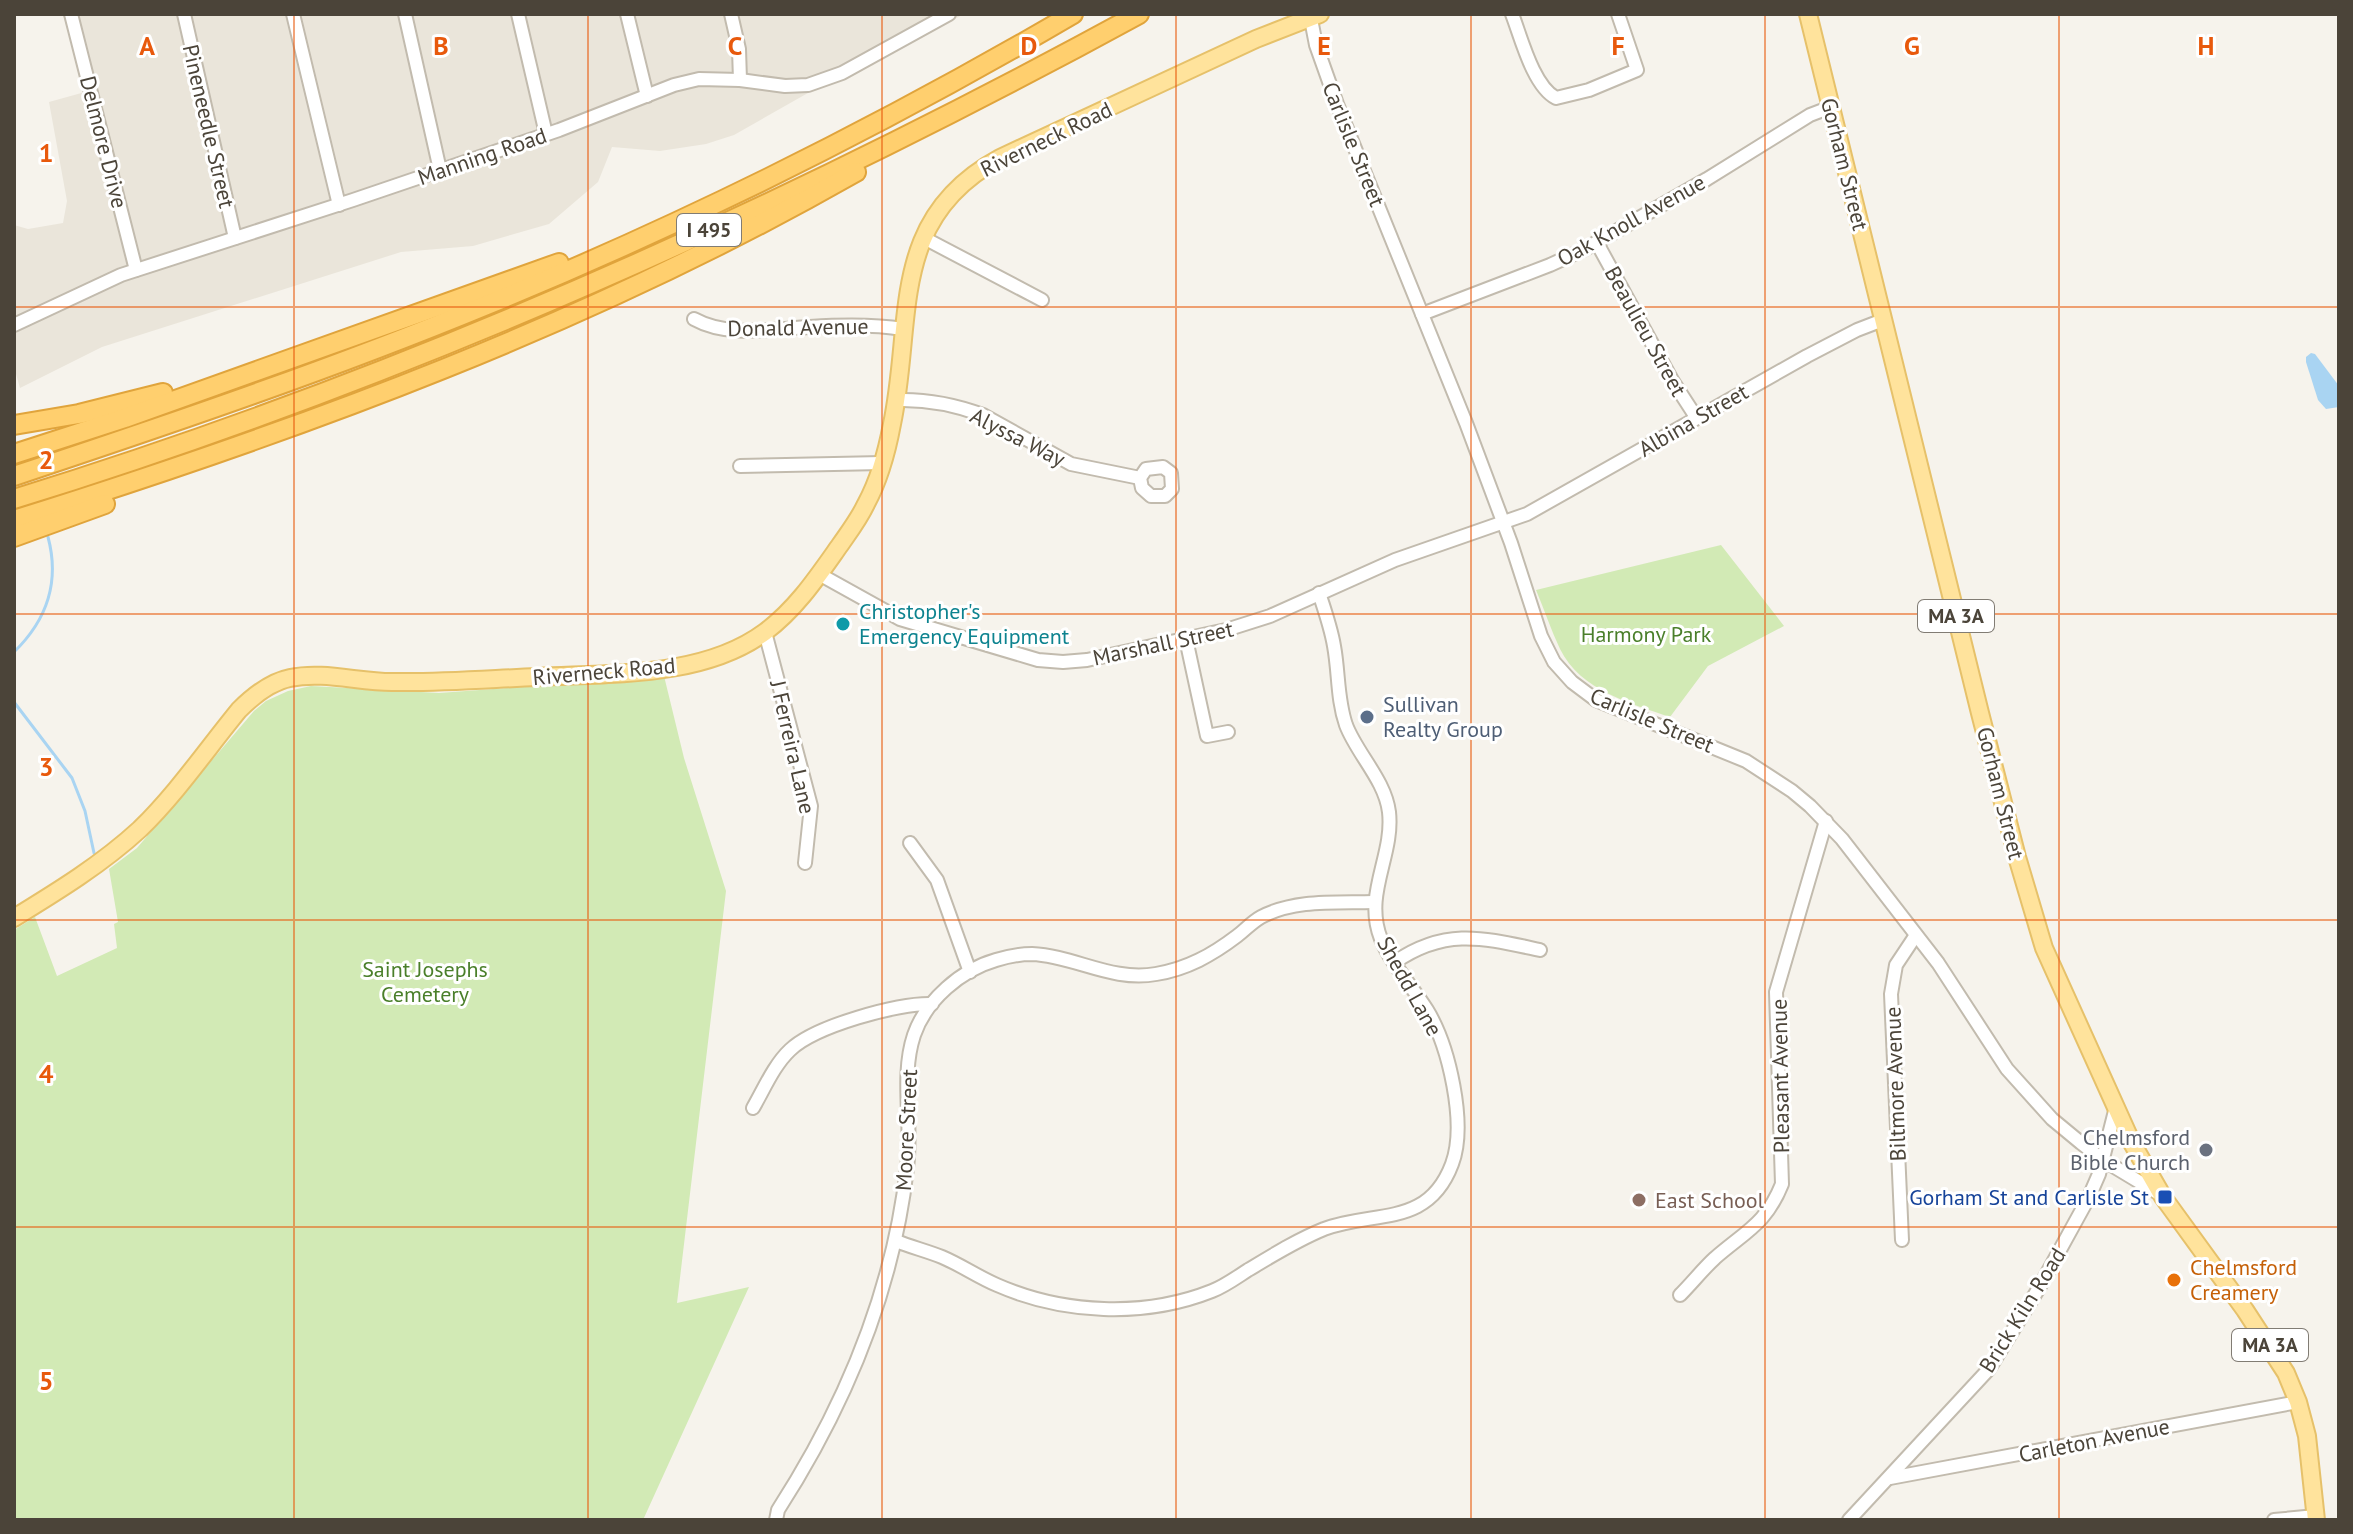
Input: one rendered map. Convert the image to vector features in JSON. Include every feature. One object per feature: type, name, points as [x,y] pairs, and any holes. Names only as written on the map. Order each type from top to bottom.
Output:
[{"type":"highway","name":"I 495","points":[[14,476],[353,358],[539,283],[705,208],[864,130],[1073,14]]},
{"type":"highway","name":"I 495","points":[[14,499],[302,402],[553,301],[697,236],[1022,78],[1139,14]]},
{"type":"highway","points":[[14,537],[499,346],[678,267],[774,219],[1022,78]]},
{"type":"highway","points":[[14,454],[251,373],[705,208]]},
{"type":"highway","points":[[14,425],[106,408],[216,377],[251,373]]},
{"type":"highway","points":[[14,520],[264,438]]},
{"type":"main road","name":"Gorham Street","points":[[1808,14],[2017,857],[2044,948],[2132,1143],[2163,1197],[2271,1346],[2286,1373],[2298,1402],[2312,1469],[2316,1518]]},
{"type":"main road","name":"Riverneck Road","points":[[14,918],[78,878],[129,839],[154,814],[239,710],[275,683],[316,676],[386,682],[448,682],[643,670],[721,654],[765,632],[792,608],[866,505],[882,463],[896,400],[908,286],[924,238],[946,201],[983,167],[1314,15]]},
{"type":"street","name":"Delmore Drive","points":[[71,14],[136,270]]},
{"type":"street","name":"Pineneedle Street","points":[[184,14],[235,238]]},
{"type":"street","points":[[293,14],[339,205]]},
{"type":"street","points":[[405,14],[440,170]]},
{"type":"street","points":[[518,14],[546,134]]},
{"type":"street","points":[[627,14],[647,96]]},
{"type":"street","points":[[731,14],[740,59],[740,80]]},
{"type":"street","name":"Manning Road","points":[[14,325],[94,286],[136,270],[339,205],[699,79],[808,85],[842,73],[949,14]]},
{"type":"street","points":[[1512,14],[1537,78],[1556,98],[1589,90],[1637,70],[1618,14]]},
{"type":"street","name":"Carlisle Street","points":[[1314,15],[1316,45],[1337,104],[1504,522],[1541,636],[1556,664],[1572,682],[1609,706],[1746,761],[1792,791],[1826,821],[1944,973],[2007,1069],[2052,1119],[2103,1160],[2163,1197]]},
{"type":"street","name":"Oak Knoll Avenue","points":[[1422,314],[1550,265],[1597,243],[1810,115],[1831,107]]},
{"type":"street","points":[[924,238],[1042,300]]},
{"type":"street","name":"Beaulieu Street","points":[[1597,243],[1663,364],[1696,417]]},
{"type":"street","name":"Donald Avenue","points":[[694,319],[705,325],[729,330],[864,325],[903,329]]},
{"type":"street","name":"Albina Street","points":[[1504,522],[1527,514],[1696,417],[1857,330],[1883,320]]},
{"type":"street","name":"Alyssa Way","points":[[896,400],[971,410],[1071,464],[1140,478]]},
{"type":"street","points":[[740,466],[882,463]]},
{"type":"street","name":"Marshall Street","points":[[819,574],[913,625],[1038,660],[1063,662],[1087,660],[1250,623],[1395,560],[1504,522]]},
{"type":"street","name":"Shedd Lane","points":[[896,1241],[941,1256],[998,1286],[1053,1303],[1099,1309],[1143,1308],[1185,1301],[1216,1290],[1285,1247],[1326,1229],[1411,1212],[1435,1194],[1452,1163],[1457,1129],[1454,1090],[1446,1055],[1429,1013],[1380,938],[1373,902],[1388,839],[1389,811],[1378,781],[1346,724],[1339,701],[1335,648],[1319,593]]},
{"type":"street","name":"J Ferreira Lane","points":[[765,632],[811,806],[805,863]]},
{"type":"street","points":[[1186,639],[1207,736],[1228,732]]},
{"type":"street","name":"Pleasant Avenue","points":[[1680,1295],[1714,1259],[1754,1228],[1774,1206],[1782,1184],[1776,992],[1826,821]]},
{"type":"street","points":[[910,843],[937,880],[970,972]]},
{"type":"street","name":"Moore Street","points":[[776,1520],[778,1510],[833,1417],[863,1348],[896,1241],[908,1163],[908,1065],[915,1034],[932,1004],[959,977],[995,961],[1031,954],[1073,962],[1109,974],[1147,976],[1173,971],[1205,958],[1259,918],[1285,907],[1373,902]]},
{"type":"street","name":"Biltmore Avenue","points":[[1902,1240],[1891,994],[1896,965],[1916,935]]},
{"type":"street","points":[[1395,962],[1417,947],[1452,939],[1487,939],[1540,950]]},
{"type":"street","points":[[753,1108],[789,1051],[808,1037],[911,1003],[932,1004]]},
{"type":"street","name":"Brick Kiln Road","points":[[1849,1520],[1989,1369],[2080,1214],[2099,1174],[2116,1107]]},
{"type":"street","name":"Carleton Avenue","points":[[1890,1478],[2298,1402]]},
{"type":"street","points":[[2274,1520],[2316,1518]]},
{"type":"shaded area","points":[[63,14],[964,14],[878,60],[815,89],[734,135],[706,144],[660,151],[612,147],[598,182],[549,224],[473,246],[401,252],[102,347],[20,388],[14,367],[14,225],[28,229],[63,223],[67,201],[49,102],[85,92]]},
{"type":"green space","name":"Harmony Park","points":[[1721,545],[1784,626],[1708,666],[1670,717],[1608,694],[1580,675],[1569,663],[1560,649],[1536,590]]},
{"type":"green space","name":"Saint Josephs Cemetery","points":[[666,676],[684,758],[726,891],[677,1303],[749,1287],[643,1520],[14,1520],[14,930],[35,917],[57,976],[117,948],[114,924],[118,922],[109,869],[137,848],[254,711],[266,701],[288,691],[311,686],[439,693]]},
{"type":"water","points":[[2315,354],[2339,386],[2339,407],[2326,409],[2318,400],[2306,362],[2306,357]]},
{"type":"waterway","points":[[14,652],[35,627],[48,599],[52,569],[48,537]]},
{"type":"waterway","points":[[14,702],[72,778],[85,811],[94,853]]},
{"type":"place","name":"Christopher's Emergency Equipment","points":[[843,624]]},
{"type":"place","name":"Sullivan Realty Group","points":[[1367,717]]},
{"type":"place","name":"Chelmsford Bible Church","points":[[2206,1150]]},
{"type":"place","name":"Gorham St and Carlisle St","points":[[2165,1197]]},
{"type":"place","name":"East School","points":[[1639,1200]]},
{"type":"place","name":"Chelmsford Creamery","points":[[2174,1280]]}]
